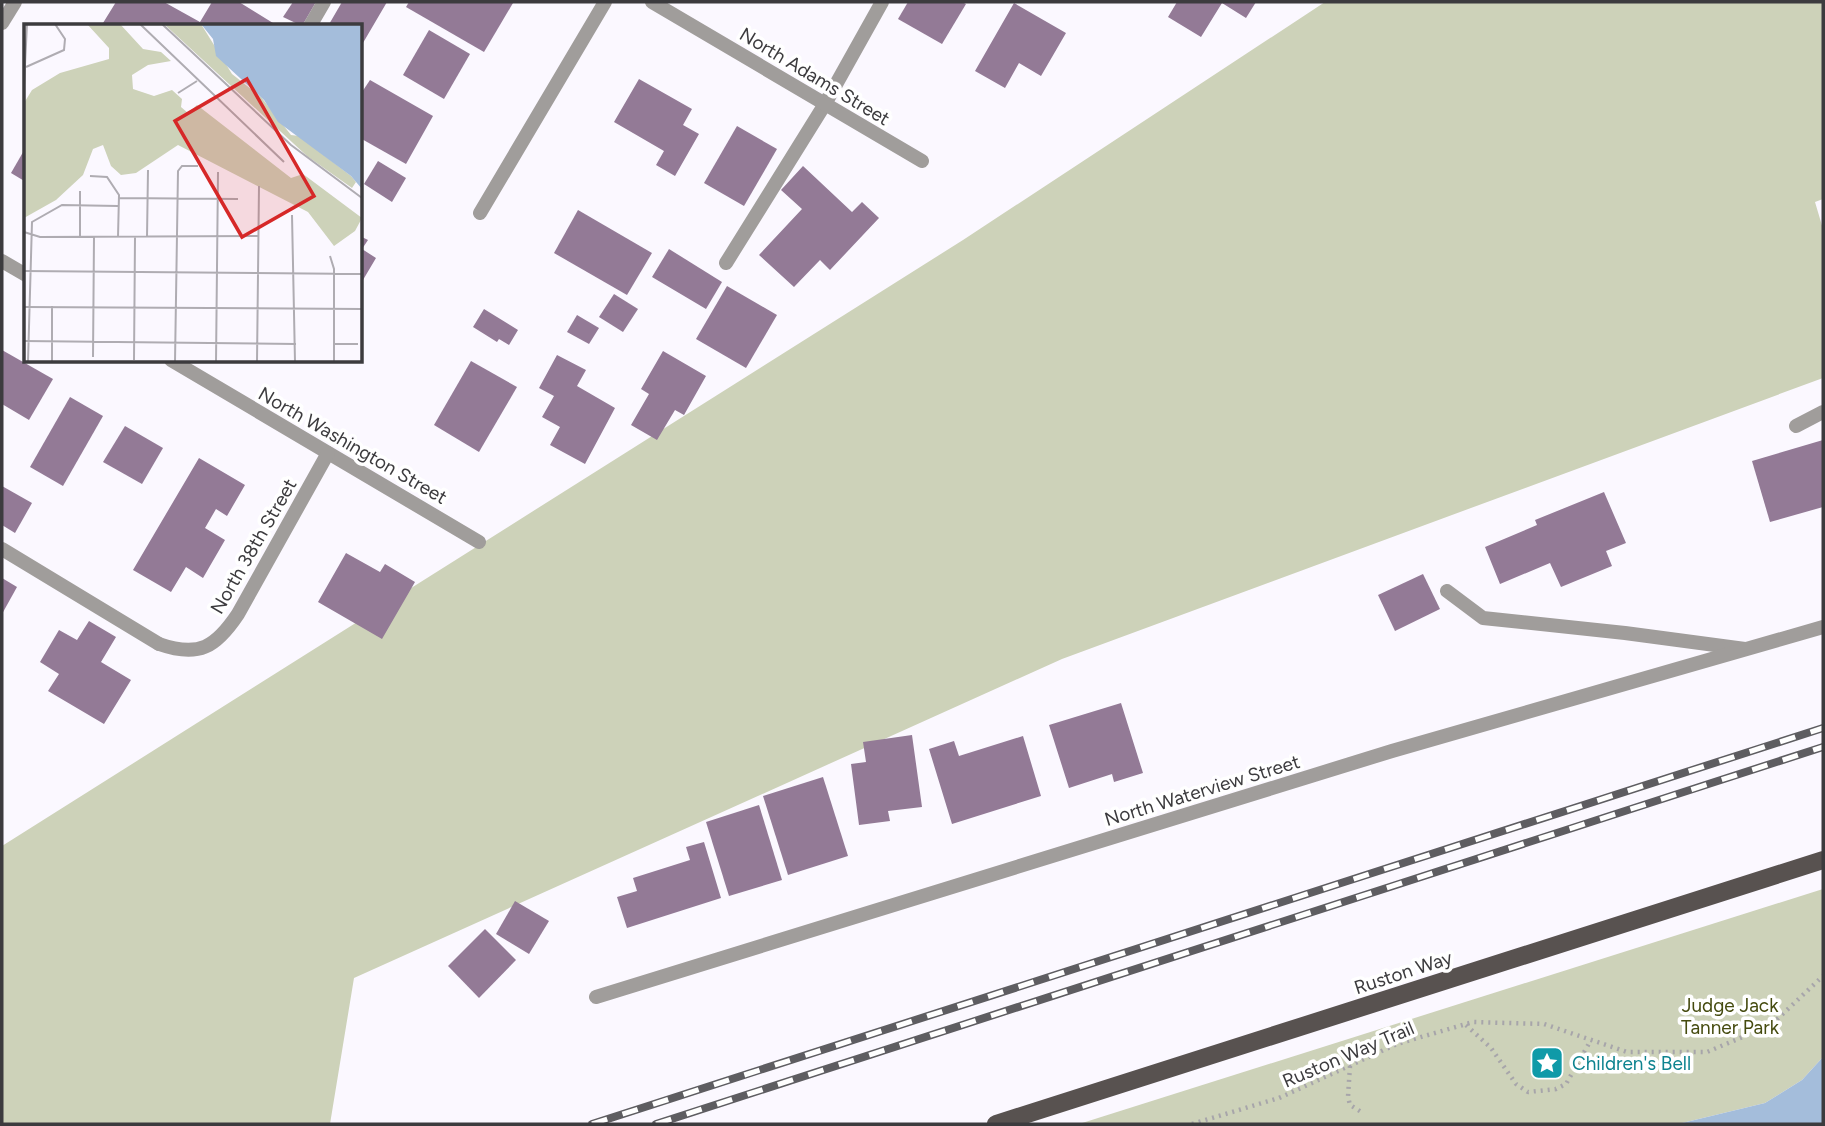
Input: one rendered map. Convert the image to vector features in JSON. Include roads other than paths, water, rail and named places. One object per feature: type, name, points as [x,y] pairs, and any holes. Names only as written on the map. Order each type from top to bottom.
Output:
[{"type":"main road","name":"Ruston Way","points":[[996,1124],[1823,860]]},
{"type":"street","points":[[2,23],[15,2]]},
{"type":"street","points":[[311,24],[324,2]]},
{"type":"street","points":[[481,213],[605,2]]},
{"type":"street","name":"North Adams Street","points":[[652,2],[922,162]]},
{"type":"street","points":[[726,263],[825,104],[882,2]]},
{"type":"street","points":[[2,261],[24,274]]},
{"type":"street","name":"North Washington Street","points":[[174,362],[479,542]]},
{"type":"street","points":[[1796,426],[1823,412]]},
{"type":"street","name":"North 38th Street","points":[[2,550],[159,644],[173,649],[204,648],[222,636],[238,614],[328,453]]},
{"type":"street","points":[[1447,592],[1482,618],[1746,649]]},
{"type":"street","name":"North Waterview Street","points":[[596,997],[1392,751],[1823,627]]},
{"type":"water","points":[[1823,1057],[1823,1124],[1678,1124],[1765,1103],[1802,1080]]},
{"type":"railway","points":[[592,1124],[1823,728]]},
{"type":"railway","points":[[656,1124],[1823,747]]},
{"type":"place","name":"Children's Bell","points":[[1547,1063]]},
{"type":"park label","name":"Judge Jack Tanner Park","points":[[1730,1016]]}]
